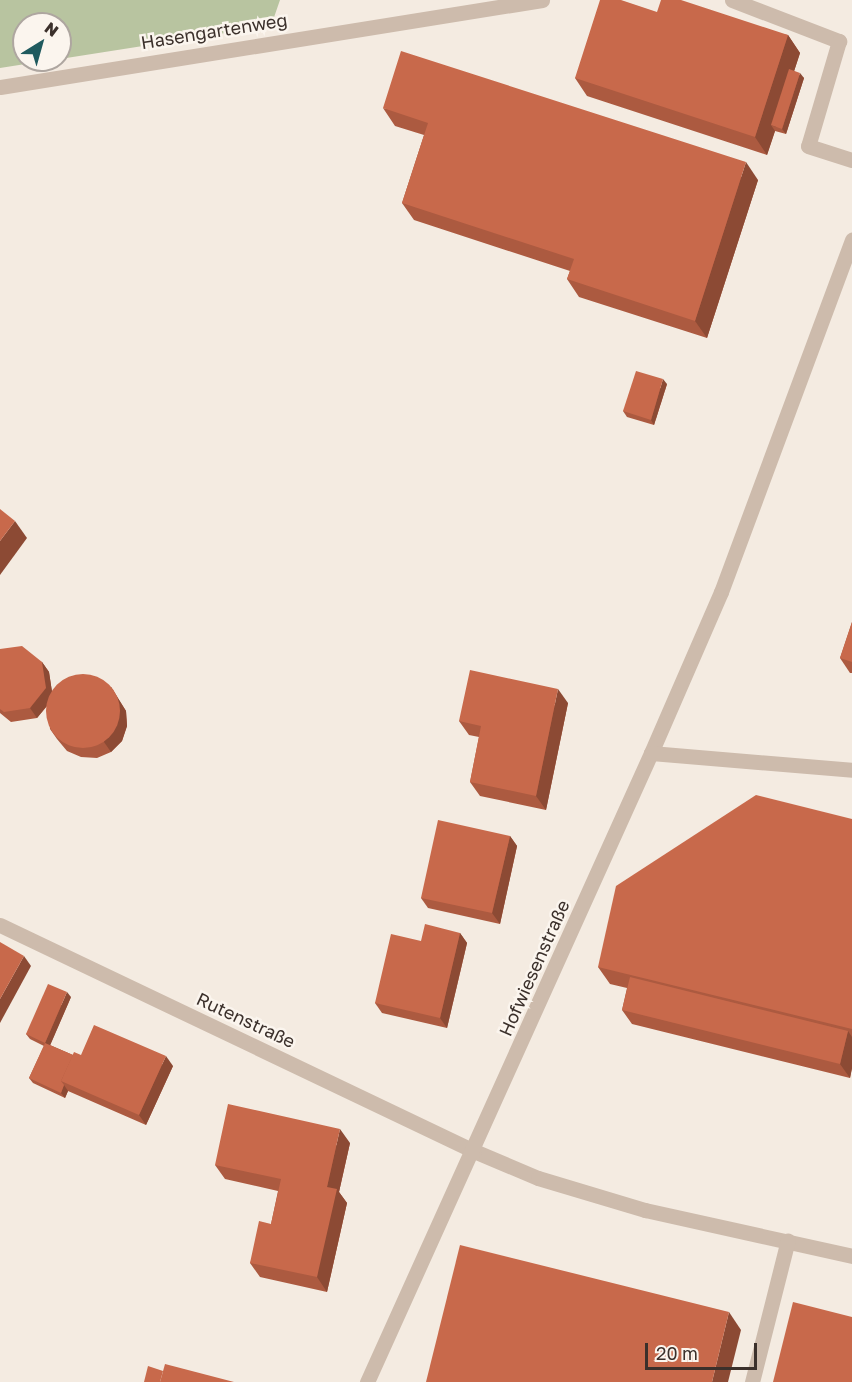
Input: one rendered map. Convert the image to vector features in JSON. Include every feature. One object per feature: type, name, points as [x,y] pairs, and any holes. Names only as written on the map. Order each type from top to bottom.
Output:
[{"type":"street","name":"Hasengartenweg","points":[[0,87],[542,0]]},
{"type":"street","points":[[732,0],[839,41],[808,146],[852,160]]},
{"type":"street","name":"Hofwiesenstraße","points":[[367,1382],[474,1151],[721,592],[852,240]]},
{"type":"street","points":[[651,753],[852,770]]},
{"type":"street","name":"Rutenstraße","points":[[0,925],[474,1151],[538,1178],[645,1210],[852,1256]]},
{"type":"street","points":[[752,1382],[788,1240]]},
{"type":"green space","points":[[0,0],[280,0],[271,26],[72,57],[72,12],[12,12],[12,66],[0,68]]},
{"type":"building","points":[[600,0],[621,0],[657,12],[661,0],[681,0],[788,35],[755,137],[575,78]]},
{"type":"building","points":[[401,51],[746,162],[695,321],[567,279],[574,259],[402,203],[428,123],[383,108]]},
{"type":"building","points":[[789,69],[800,73],[782,129],[771,125]]},
{"type":"building","points":[[636,371],[663,379],[651,420],[623,411]]},
{"type":"building","points":[[0,509],[15,521],[0,541]]},
{"type":"building","points":[[852,622],[852,662],[840,658]]},
{"type":"building","points":[[22,646],[42,662],[46,688],[30,708],[4,712],[0,709],[0,649]]},
{"type":"building","points":[[470,670],[558,689],[536,796],[470,782],[481,726],[459,721]]},
{"type":"building","points":[[83,674],[97,677],[109,685],[117,697],[120,711],[117,725],[109,737],[97,745],[83,748],[69,745],[57,737],[49,725],[46,711],[49,697],[57,685],[69,677]]},
{"type":"building","points":[[756,795],[852,819],[852,1029],[598,967],[616,886]]},
{"type":"building","points":[[438,820],[510,836],[492,913],[421,898]]},
{"type":"building","points":[[425,924],[460,933],[440,1018],[375,1003],[391,934],[421,941]]},
{"type":"building","points":[[0,942],[24,956],[0,999]]},
{"type":"building","points":[[630,977],[848,1031],[840,1064],[622,1010]]},
{"type":"building","points":[[48,984],[67,992],[45,1043],[26,1034]]},
{"type":"building","points":[[94,1025],[166,1056],[139,1115],[61,1081],[74,1052],[81,1055]]},
{"type":"building","points":[[45,1043],[73,1055],[61,1081],[64,1085],[61,1093],[29,1078]]},
{"type":"building","points":[[228,1104],[340,1129],[327,1187],[337,1189],[317,1277],[250,1263],[259,1221],[271,1224],[281,1179],[215,1165]]},
{"type":"building","points":[[460,1245],[729,1312],[712,1382],[426,1382]]},
{"type":"building","points":[[793,1302],[852,1317],[852,1382],[773,1382]]},
{"type":"building","points":[[165,1364],[234,1382],[160,1382]]},
{"type":"building","points":[[148,1366],[163,1371],[160,1382],[144,1382]]}]
